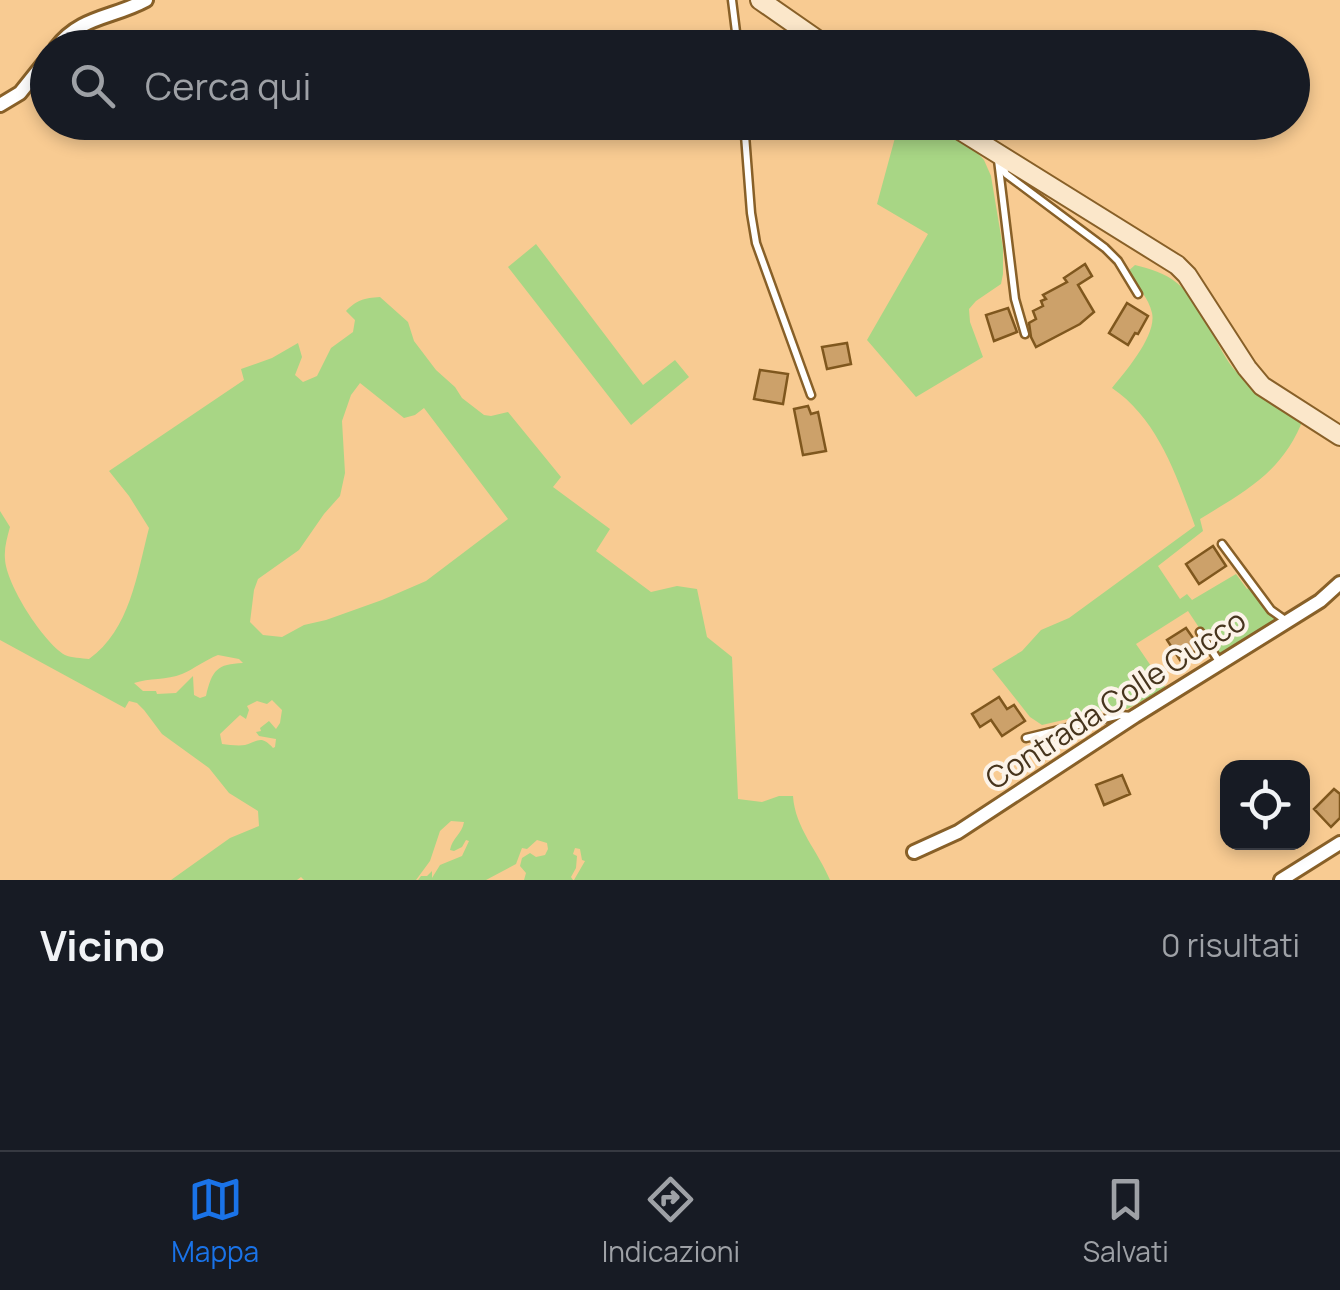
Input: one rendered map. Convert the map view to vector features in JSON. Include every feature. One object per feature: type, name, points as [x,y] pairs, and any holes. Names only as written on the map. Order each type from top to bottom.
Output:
[{"type":"street","points":[[72,30],[146,0]]},
{"type":"street","points":[[760,0],[803,30]]},
{"type":"street","points":[[0,106],[20,94],[30,81]]},
{"type":"street","points":[[975,140],[1176,265],[1262,386],[1340,436]]},
{"type":"street","name":"Contrada Colle Cucco","points":[[914,852],[958,832],[1320,601],[1340,582]]},
{"type":"street","points":[[1281,880],[1340,844]]},
{"type":"lane","points":[[732,0],[736,30]]},
{"type":"lane","points":[[745,140],[756,243],[811,395]]},
{"type":"lane","points":[[997,154],[1006,174],[1118,260],[1138,294]]},
{"type":"lane","points":[[997,154],[1016,299],[1025,334]]},
{"type":"lane","points":[[1222,544],[1271,610],[1286,620]]},
{"type":"lane","points":[[1200,632],[1220,662]]},
{"type":"lane","points":[[1026,738],[1120,715],[1135,716]]},
{"type":"green space","points":[[894,140],[961,140],[984,160],[991,176],[1003,248],[1003,274],[1001,284],[969,309],[983,357],[916,397],[867,340],[928,234],[877,204]]},
{"type":"green space","points":[[536,244],[643,385],[675,360],[689,377],[631,425],[508,267]]},
{"type":"green space","points":[[1135,265],[1177,283],[1194,301],[1240,376],[1304,417],[1275,465],[1200,519],[1203,531],[1158,566],[1180,599],[1187,594],[1192,600],[1236,574],[1247,589],[1253,585],[1277,620],[1218,656],[1188,611],[1136,644],[1166,688],[1127,709],[1123,706],[1042,725],[1030,717],[992,669],[1022,651],[1041,630],[1069,618],[1195,526],[1154,432],[1112,388],[1139,352],[1152,322],[1148,302],[1126,273]]},
{"type":"green space","points":[[380,297],[408,322],[414,341],[462,398],[484,415],[508,412],[561,477],[553,487],[610,529],[596,551],[651,592],[677,586],[697,589],[707,637],[732,657],[738,799],[762,802],[793,796],[802,829],[830,880],[574,880],[585,861],[580,849],[575,848],[573,880],[524,880],[522,858],[530,853],[536,857],[545,855],[548,849],[547,843],[537,840],[527,849],[522,848],[516,864],[486,880],[418,880],[432,871],[432,878],[440,865],[462,856],[469,841],[450,850],[464,822],[451,821],[440,831],[430,861],[416,880],[171,880],[230,838],[259,826],[258,811],[229,793],[209,768],[162,734],[137,703],[129,701],[125,708],[0,640],[0,511],[10,527],[5,551],[7,570],[27,612],[65,655],[89,659],[103,647],[123,617],[149,528],[109,471],[244,380],[241,369],[298,343],[302,357],[295,375],[303,382],[317,376],[331,348],[353,332],[355,320],[346,311],[357,302]],"holes":[[[360,383],[404,418],[424,408],[508,519],[426,581],[304,625],[282,637],[263,635],[250,622],[258,579],[299,550],[340,496],[345,473],[342,421]],[[218,655],[243,663],[217,670],[206,696],[200,698],[194,695],[193,676],[176,693],[143,691],[134,683],[186,672]],[[272,700],[282,710],[280,723],[276,729],[269,721],[256,732],[276,739],[275,747],[263,740],[243,745],[222,744],[220,734],[240,715],[246,719],[247,706],[257,701],[267,704]]]},
{"type":"building","points":[[1085,264],[1092,276],[1078,285],[1094,312],[1080,324],[1036,347],[1029,323],[1036,319],[1033,311],[1043,306],[1043,295],[1067,282],[1064,278]]},
{"type":"building","points":[[1127,303],[1148,316],[1128,345],[1109,333]]},
{"type":"building","points":[[1008,308],[1017,332],[994,341],[986,315]]},
{"type":"building","points":[[847,343],[851,364],[827,369],[822,347]]},
{"type":"building","points":[[760,370],[788,374],[783,404],[754,399]]},
{"type":"building","points":[[808,406],[811,414],[818,412],[826,451],[803,455],[794,409]]},
{"type":"building","points":[[1213,546],[1226,566],[1199,584],[1186,564]]},
{"type":"building","points":[[1186,628],[1200,648],[1180,660],[1167,640]]},
{"type":"building","points":[[999,697],[1007,709],[1014,705],[1025,721],[1002,736],[991,720],[980,727],[972,714]]},
{"type":"building","points":[[1122,775],[1130,794],[1104,805],[1096,785]]},
{"type":"building","points":[[1334,789],[1340,794],[1340,818],[1331,827],[1314,809]]}]
